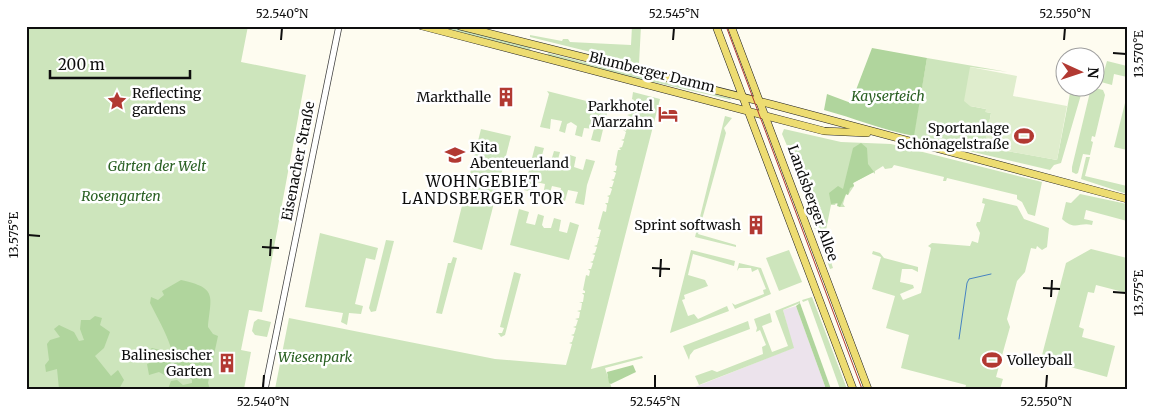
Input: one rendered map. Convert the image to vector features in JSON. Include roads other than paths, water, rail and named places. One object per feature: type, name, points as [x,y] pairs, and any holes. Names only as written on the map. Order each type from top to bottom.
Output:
[{"type":"main road","name":"Blumberger Damm","points":[[422,26],[572,64],[612,77],[747,109],[824,131],[878,133]]},
{"type":"main road","name":"Blumberger Damm","points":[[460,26],[761,102],[1127,198]]},
{"type":"main road","name":"Landsberger Allee","points":[[716,26],[853,389]]},
{"type":"main road","name":"Landsberger Allee","points":[[732,26],[868,389]]},
{"type":"street","name":"Eisenacher Straße","points":[[265,389],[339,26]]},
{"type":"waterway","points":[[959,339],[967,283],[969,279],[991,274]]},
{"type":"tram line","points":[[726,26],[862,389]]},
{"type":"place","name":"Markthalle","points":[[506,97]]},
{"type":"place","name":"Reflecting gardens","points":[[117,101]]},
{"type":"place","name":"Parkhotel Marzahn","points":[[668,114]]},
{"type":"place","name":"Sportanlage Schönagelstraße","points":[[1024,136]]},
{"type":"place","name":"Kita Abenteuerland","points":[[455,155]]},
{"type":"place","name":"Sprint softwash","points":[[756,225]]},
{"type":"place","name":"Volleyball","points":[[992,360]]},
{"type":"place","name":"Balinesischer Garten","points":[[227,363]]},
{"type":"district","name":"WOHNGEBIET LANDSBERGER TOR","points":[[483,190]]},
{"type":"park label","name":"Kayserteich","points":[[888,96]]},
{"type":"park label","name":"Gärten der Welt","points":[[157,166]]},
{"type":"park label","name":"Rosengarten","points":[[121,196]]},
{"type":"park label","name":"Wiesenpark","points":[[315,357]]}]
